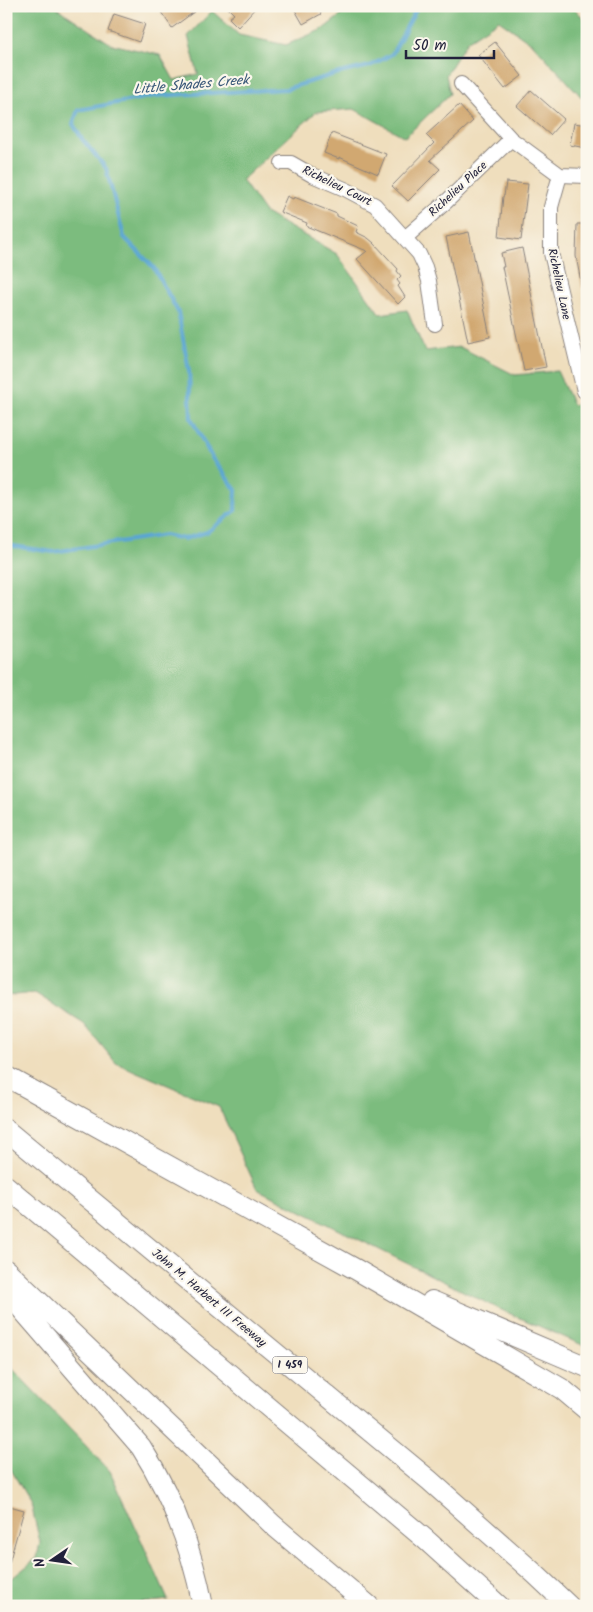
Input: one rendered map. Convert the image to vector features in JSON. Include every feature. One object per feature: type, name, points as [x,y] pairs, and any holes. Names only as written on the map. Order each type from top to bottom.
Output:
[{"type":"highway","points":[[6,1076],[357,1270],[562,1390],[587,1410]]},
{"type":"highway","name":"John M. Harbert III Freeway","points":[[6,1130],[429,1480],[534,1572],[569,1606]]},
{"type":"highway","points":[[6,1186],[425,1539],[499,1606]]},
{"type":"highway","points":[[6,1270],[273,1525],[368,1606]]},
{"type":"highway","points":[[357,1270],[587,1367]]},
{"type":"highway","points":[[6,1291],[140,1447],[158,1474],[187,1540],[198,1576],[204,1606]]},
{"type":"street","points":[[462,84],[511,139],[560,175],[587,176]]},
{"type":"street","name":"Richelieu Place","points":[[405,238],[446,202],[511,139]]},
{"type":"street","name":"Richelieu Court","points":[[282,163],[291,163],[375,205],[419,254],[426,267],[436,324]]},
{"type":"street","name":"Richelieu Lane","points":[[560,175],[551,207],[551,253],[584,391]]},
{"type":"green space","points":[[6,6],[54,6],[111,44],[160,55],[174,80],[198,74],[188,36],[212,11],[239,35],[286,45],[323,29],[353,6],[572,6],[587,22],[587,103],[534,45],[499,20],[467,41],[446,75],[450,94],[405,137],[354,109],[316,112],[242,180],[265,213],[337,254],[380,314],[407,310],[425,351],[460,347],[515,375],[557,371],[573,405],[587,401],[587,1347],[497,1308],[257,1189],[219,1107],[116,1063],[84,1024],[35,993],[6,996]]},
{"type":"green space","points":[[6,1362],[110,1471],[168,1600],[117,1606],[6,1606],[6,1583],[37,1558],[40,1542],[31,1504],[6,1461]]},
{"type":"building","points":[[169,6],[202,6],[172,28],[161,12]]},
{"type":"building","points":[[226,6],[257,6],[238,27],[229,18],[234,14]]},
{"type":"building","points":[[302,6],[317,6],[321,14],[303,24],[295,10]]},
{"type":"building","points":[[114,14],[145,24],[139,42],[108,31]]},
{"type":"building","points":[[495,42],[522,76],[505,89],[478,55]]},
{"type":"building","points":[[531,90],[564,119],[550,135],[517,106]]},
{"type":"building","points":[[459,105],[473,121],[430,160],[440,169],[408,201],[392,186],[434,143],[426,135]]},
{"type":"building","points":[[574,123],[587,125],[586,148],[570,145]]},
{"type":"building","points":[[332,133],[386,154],[378,174],[339,157],[339,159],[324,153]]},
{"type":"building","points":[[506,182],[528,184],[521,240],[499,237]]},
{"type":"building","points":[[287,196],[337,214],[337,216],[358,226],[356,232],[374,243],[398,269],[397,271],[401,276],[397,280],[400,284],[398,286],[405,297],[398,304],[357,259],[367,251],[306,226],[307,223],[280,212]]},
{"type":"building","points":[[577,224],[587,224],[587,288],[582,288],[576,256]]},
{"type":"building","points":[[469,232],[490,337],[468,342],[446,237]]},
{"type":"building","points":[[522,248],[546,367],[524,371],[502,267],[504,267],[501,253]]},
{"type":"building","points":[[6,1505],[24,1510],[9,1563],[6,1562]]},
{"type":"waterway","name":"Little Shades Creek","points":[[6,545],[53,552],[165,535],[184,539],[207,532],[235,511],[236,490],[212,458],[191,418],[189,371],[178,312],[154,268],[124,237],[106,168],[82,139],[73,124],[78,110],[155,96],[286,89],[335,74],[370,66],[392,54],[418,6]]}]
